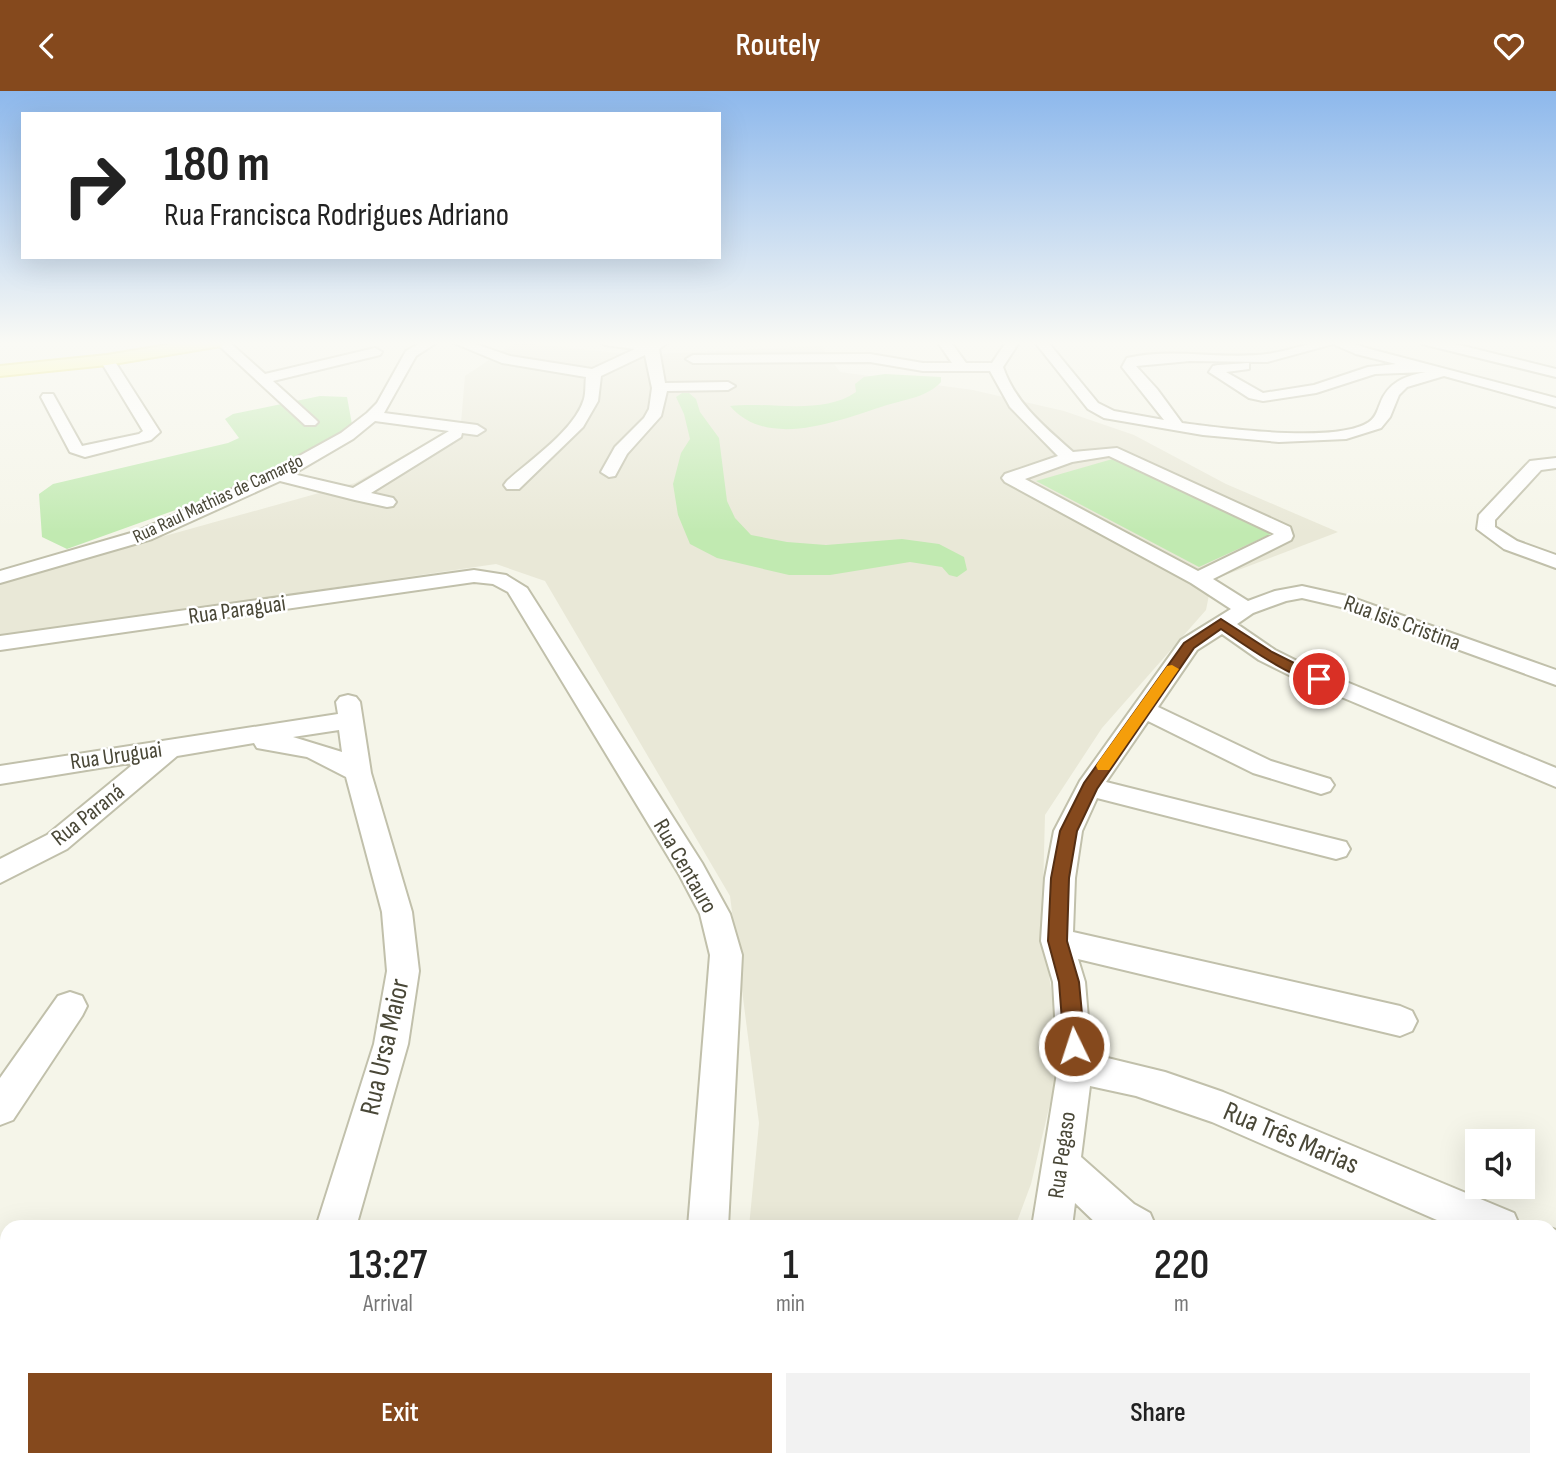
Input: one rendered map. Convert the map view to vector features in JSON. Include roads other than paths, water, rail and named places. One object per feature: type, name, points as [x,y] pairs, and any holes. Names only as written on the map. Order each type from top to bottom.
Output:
[{"type":"street","points":[[52,405],[76,449],[85,452],[145,437],[152,432],[135,405]]},
{"type":"street","points":[[292,405],[310,422]]},
{"type":"street","name":"Rua Raul Mathias de Camargo","points":[[0,577],[145,535],[278,475],[347,436],[381,405]]},
{"type":"street","points":[[513,485],[567,433],[588,405]]},
{"type":"street","points":[[609,471],[621,450],[651,422],[658,405]]},
{"type":"street","points":[[1018,405],[1069,458]]},
{"type":"street","points":[[1094,405],[1100,411],[1124,418],[1280,437],[1354,433],[1381,422],[1387,405]]},
{"type":"street","points":[[1159,405],[1176,426]]},
{"type":"street","points":[[372,416],[477,430]]},
{"type":"street","points":[[355,495],[455,434]]},
{"type":"street","points":[[1198,579],[1278,540],[1283,536],[1283,531],[1117,453],[1105,450],[1069,458],[1011,478],[1198,579],[1267,655],[1556,778]]},
{"type":"street","points":[[1556,463],[1536,465],[1486,519],[1486,529],[1496,538],[1520,550],[1556,562]]},
{"type":"street","points":[[278,475],[387,502]]},
{"type":"street","name":"Rua Paraguai","points":[[0,643],[474,576]]},
{"type":"street","name":"Rua Centauro","points":[[474,576],[498,578],[511,583],[520,592],[692,871],[715,913],[726,955],[708,1220]]},
{"type":"street","name":"Rua Isis Cristina","points":[[1234,616],[1282,596],[1302,592],[1316,593],[1556,678]]},
{"type":"street","name":"Rua Pegaso","points":[[1053,1220],[1075,1067],[1069,982],[1057,941],[1060,878],[1068,831],[1089,787],[1189,645],[1234,616]]},
{"type":"street","points":[[1142,709],[1262,767],[1321,785]]},
{"type":"street","name":"Rua Uruguai","points":[[0,775],[233,739],[349,711]]},
{"type":"street","name":"Rua Ursa Maior","points":[[338,1220],[391,1044],[403,971],[397,912],[358,773],[349,711]]},
{"type":"street","name":"Rua Uruguai","points":[[233,739],[320,751],[338,757],[358,773]]},
{"type":"street","name":"Rua Paraná","points":[[0,872],[57,842],[170,748]]},
{"type":"street","points":[[1089,787],[1336,849]]},
{"type":"street","points":[[0,886],[57,842]]},
{"type":"street","points":[[1057,941],[1400,1021]]},
{"type":"street","points":[[0,1108],[70,1006]]},
{"type":"street","name":"Rua Três Marias","points":[[1075,1067],[1115,1073],[1159,1085],[1221,1108],[1484,1220]]},
{"type":"street","points":[[1060,1164],[1124,1220]]}]
